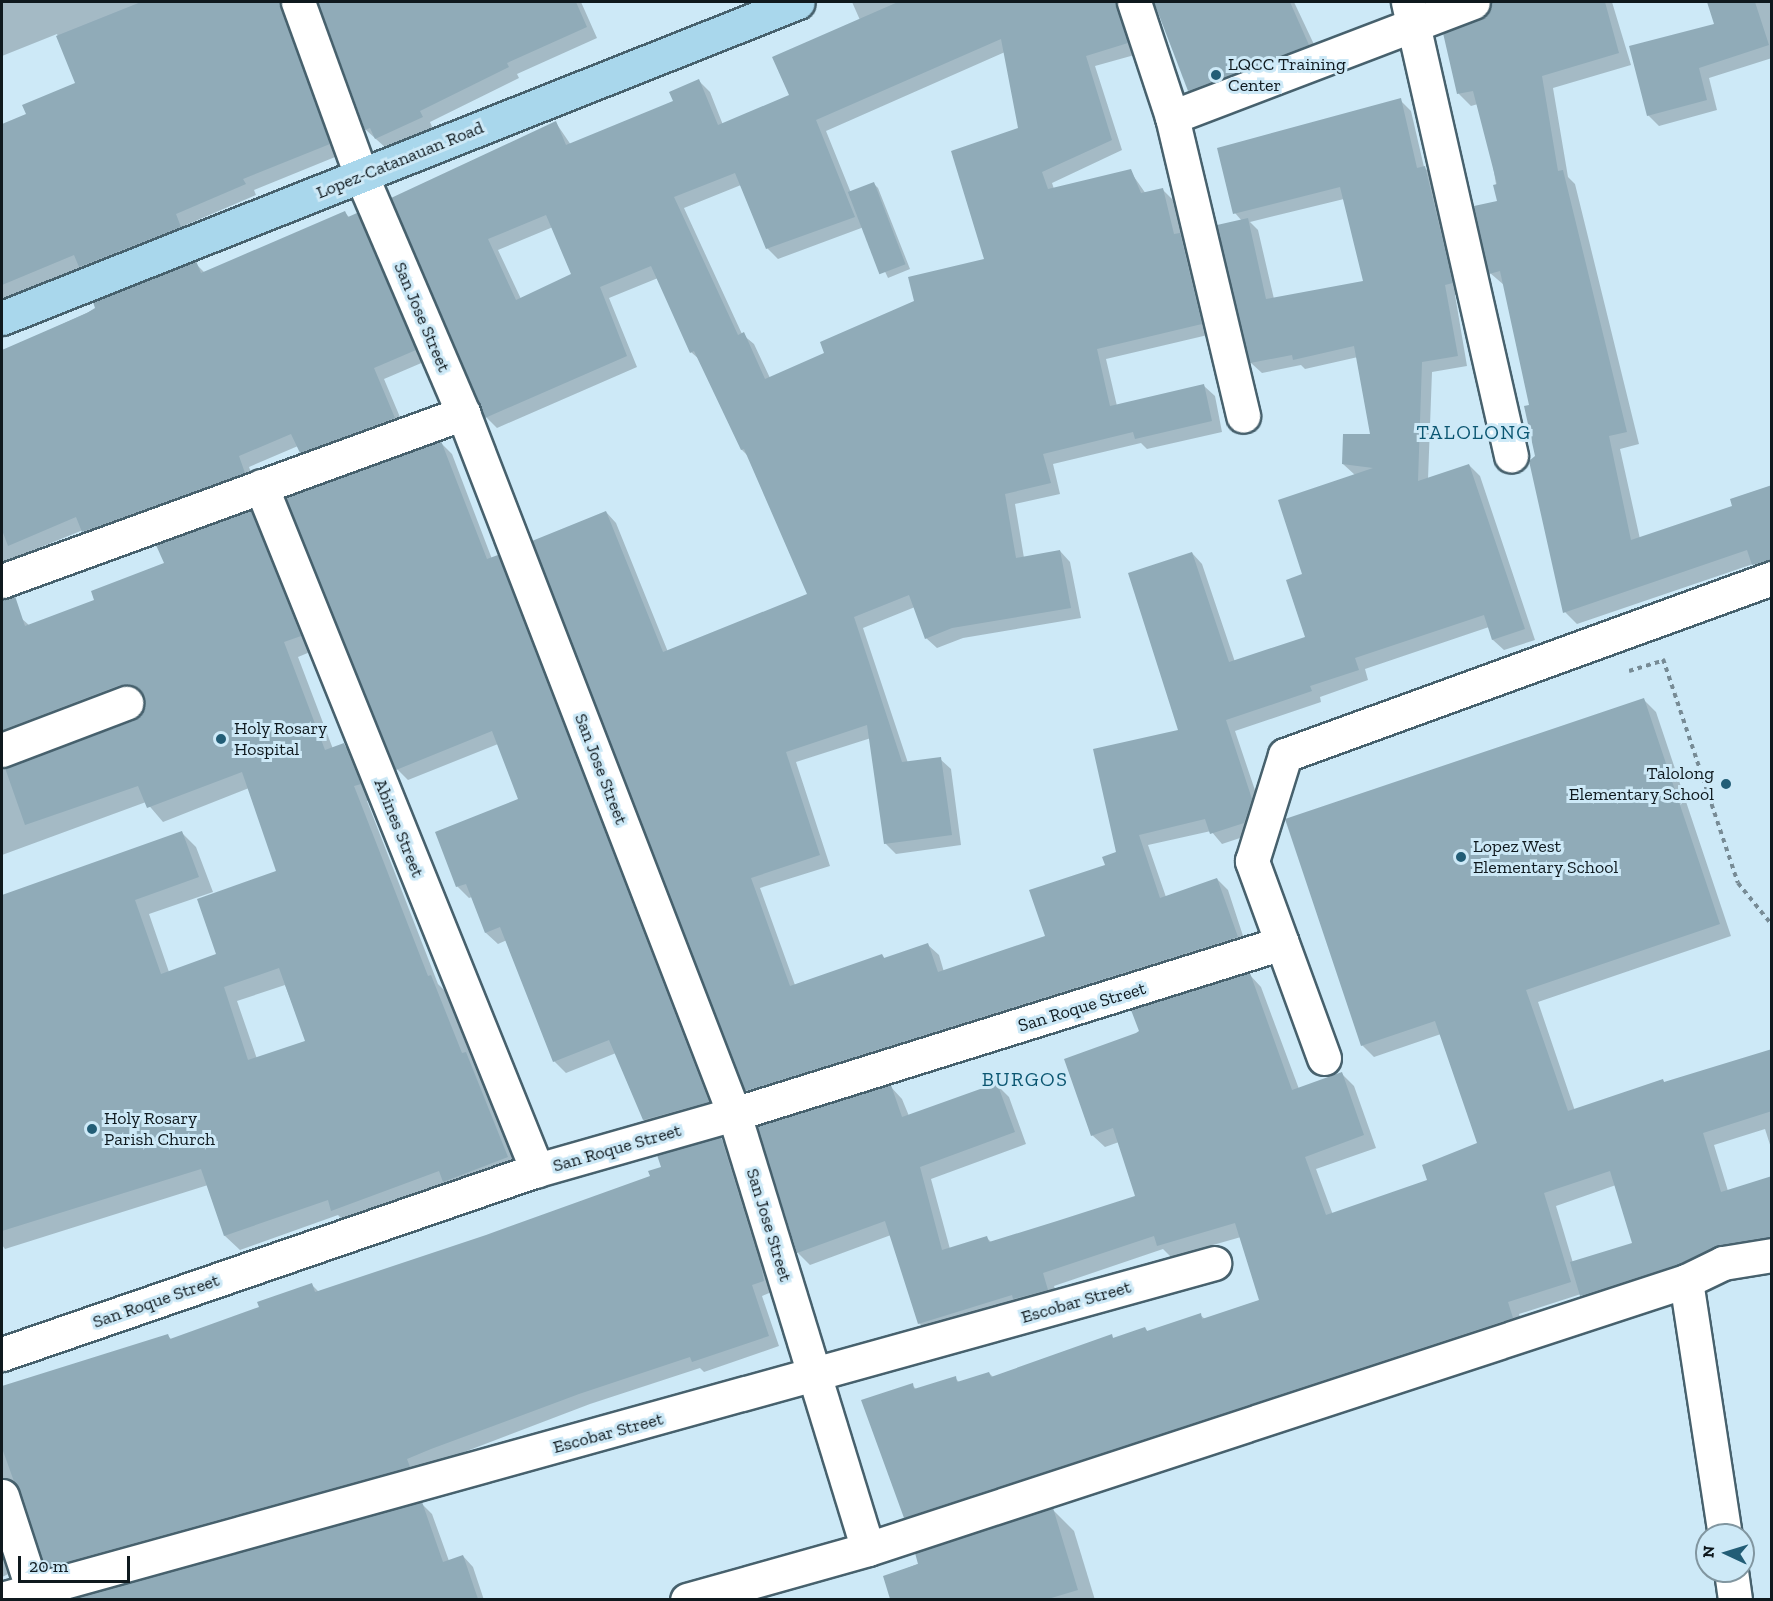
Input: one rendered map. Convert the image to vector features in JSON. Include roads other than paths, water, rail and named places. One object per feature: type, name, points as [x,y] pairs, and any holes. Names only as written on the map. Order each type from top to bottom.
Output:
[{"type":"main road","name":"Lopez-Catanauan Road","points":[[2,318],[798,2]]},
{"type":"street","name":"San Jose Street","points":[[298,2],[361,175],[463,413],[734,1114],[817,1376],[868,1550]]},
{"type":"street","points":[[1134,2],[1172,117],[1243,416]]},
{"type":"street","points":[[1172,117],[1411,13],[1473,2]]},
{"type":"street","points":[[1411,13],[1511,455]]},
{"type":"street","points":[[2,581],[463,413]]},
{"type":"street","name":"Abines Street","points":[[261,486],[537,1170]]},
{"type":"street","points":[[1323,1058],[1252,861],[1285,755],[1772,578]]},
{"type":"street","points":[[2,750],[126,703]]},
{"type":"street","name":"San Roque Street","points":[[2,1354],[537,1170],[734,1114],[1237,959],[1282,943]]},
{"type":"street","points":[[687,1599],[868,1550],[1686,1281],[1723,1263],[1772,1255]]},
{"type":"street","name":"Escobar Street","points":[[2,1599],[817,1376],[1214,1263]]},
{"type":"street","points":[[1686,1281],[1723,1523]]},
{"type":"street","points":[[2,1496],[33,1591]]},
{"type":"street","points":[[1733,1583],[1735,1599]]},
{"type":"place","name":"LQCC Training Center","points":[[1216,75]]},
{"type":"place","name":"Holy Rosary Hospital","points":[[221,739]]},
{"type":"place","name":"Talolong Elementary School","points":[[1726,784]]},
{"type":"place","name":"Lopez West Elementary School","points":[[1461,857]]},
{"type":"place","name":"Holy Rosary Parish Church","points":[[92,1129]]},
{"type":"district","name":"TALOLONG","points":[[1474,432]]},
{"type":"district","name":"BURGOS","points":[[1025,1079]]}]
